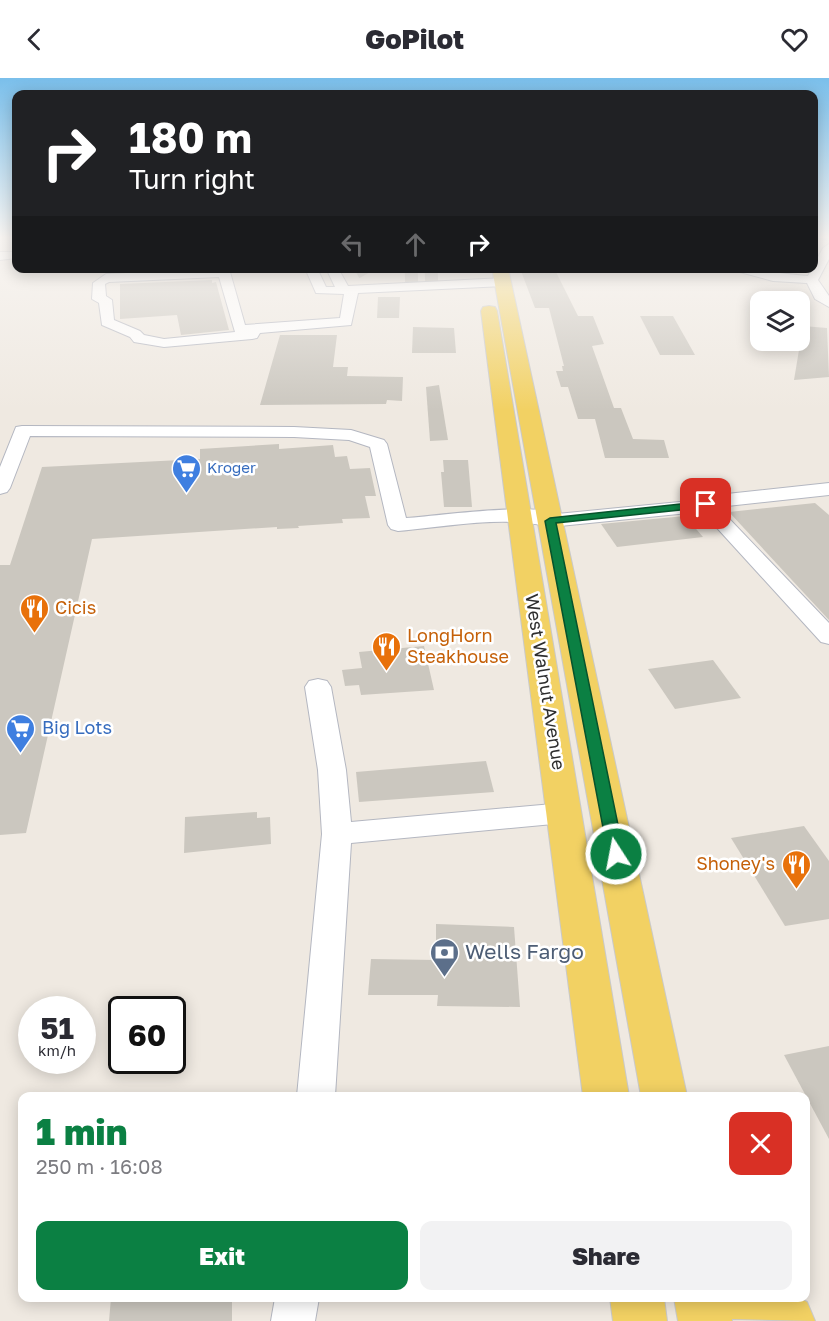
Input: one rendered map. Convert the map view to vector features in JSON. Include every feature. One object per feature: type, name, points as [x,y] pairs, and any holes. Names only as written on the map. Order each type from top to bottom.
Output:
[{"type":"main road","name":"West Walnut Avenue","points":[[497,294],[526,409],[540,518],[564,813],[605,1092]]},
{"type":"main road","name":"West Walnut Avenue","points":[[540,518],[663,1092]]},
{"type":"main road","points":[[638,1302],[640,1321]]},
{"type":"main road","points":[[701,1302],[705,1321]]},
{"type":"main road","points":[[754,1302],[788,1321]]},
{"type":"street","points":[[99,294],[99,299],[105,300],[107,322],[135,334],[139,339],[164,343],[252,335],[256,328]]},
{"type":"street","points":[[231,294],[239,329],[346,322],[351,294]]},
{"type":"street","points":[[0,488],[20,442],[22,431],[294,432],[351,435],[378,444],[398,525],[540,518],[690,506],[706,508],[714,513],[829,637]]},
{"type":"street","points":[[706,508],[708,502],[829,489]]},
{"type":"street","points":[[316,1092],[337,834],[332,770],[318,687]]},
{"type":"street","points":[[337,834],[564,813]]},
{"type":"street","points":[[293,1321],[296,1302]]},
{"type":"building","points":[[120,294],[219,294],[229,330],[181,335],[177,315],[120,319]]},
{"type":"building","points":[[530,294],[567,294],[578,316],[593,316],[604,344],[592,346],[614,408],[621,408],[633,439],[664,440],[669,458],[605,458],[595,419],[578,419],[568,387],[561,387],[556,371],[563,371],[562,366],[564,366],[549,308],[535,308]]},
{"type":"building","points":[[378,297],[400,297],[399,318],[377,318]]},
{"type":"building","points":[[640,316],[673,316],[695,355],[660,355]]},
{"type":"building","points":[[413,327],[454,328],[456,353],[412,353]]},
{"type":"building","points":[[810,327],[827,328],[829,377],[794,380],[799,351],[810,351]]},
{"type":"building","points":[[280,335],[337,335],[333,367],[348,367],[347,376],[403,377],[402,401],[387,400],[386,404],[260,405]]},
{"type":"building","points":[[439,385],[448,440],[430,441],[426,387]]},
{"type":"building","points":[[279,444],[279,449],[333,445],[335,457],[347,456],[350,469],[370,468],[376,496],[365,496],[370,518],[342,519],[343,523],[298,526],[299,528],[277,529],[277,527],[92,539],[26,833],[0,835],[0,565],[10,565],[42,467],[200,459],[200,449]]},
{"type":"building","points":[[443,460],[468,460],[472,507],[444,507],[441,472],[444,472]]},
{"type":"building","points":[[815,503],[829,515],[829,620],[729,512]]},
{"type":"building","points":[[685,516],[703,537],[617,547],[601,524]]},
{"type":"building","name":"LongHorn Steakhouse","points":[[424,646],[434,690],[361,695],[359,685],[345,686],[342,670],[362,668],[359,652]]},
{"type":"building","points":[[713,660],[741,698],[675,709],[648,669]]},
{"type":"building","points":[[486,761],[494,792],[359,802],[356,772]]},
{"type":"building","points":[[257,812],[257,818],[270,817],[271,844],[184,853],[185,817]]},
{"type":"building","name":"Shoney's","points":[[804,826],[829,861],[829,919],[785,926],[731,838]]},
{"type":"building","name":"Wells Fargo","points":[[436,924],[514,927],[520,1007],[437,1006],[438,995],[368,995],[371,959],[436,960]]},
{"type":"building","points":[[829,1046],[829,1139],[810,1104],[810,1092],[804,1092],[784,1055]]},
{"type":"building","points":[[111,1302],[232,1302],[232,1321],[109,1321]]},
{"type":"place","name":"Kroger","points":[[186,494]]},
{"type":"place","name":"Cicis","points":[[34,634]]},
{"type":"place","name":"LongHorn Steakhouse","points":[[386,672]]},
{"type":"place","name":"Big Lots","points":[[21,754]]},
{"type":"place","name":"Shoney's","points":[[796,890]]},
{"type":"place","name":"Wells Fargo","points":[[444,978]]},
{"type":"route","points":[[616,854],[550,521],[690,506],[706,508],[706,504]]}]
